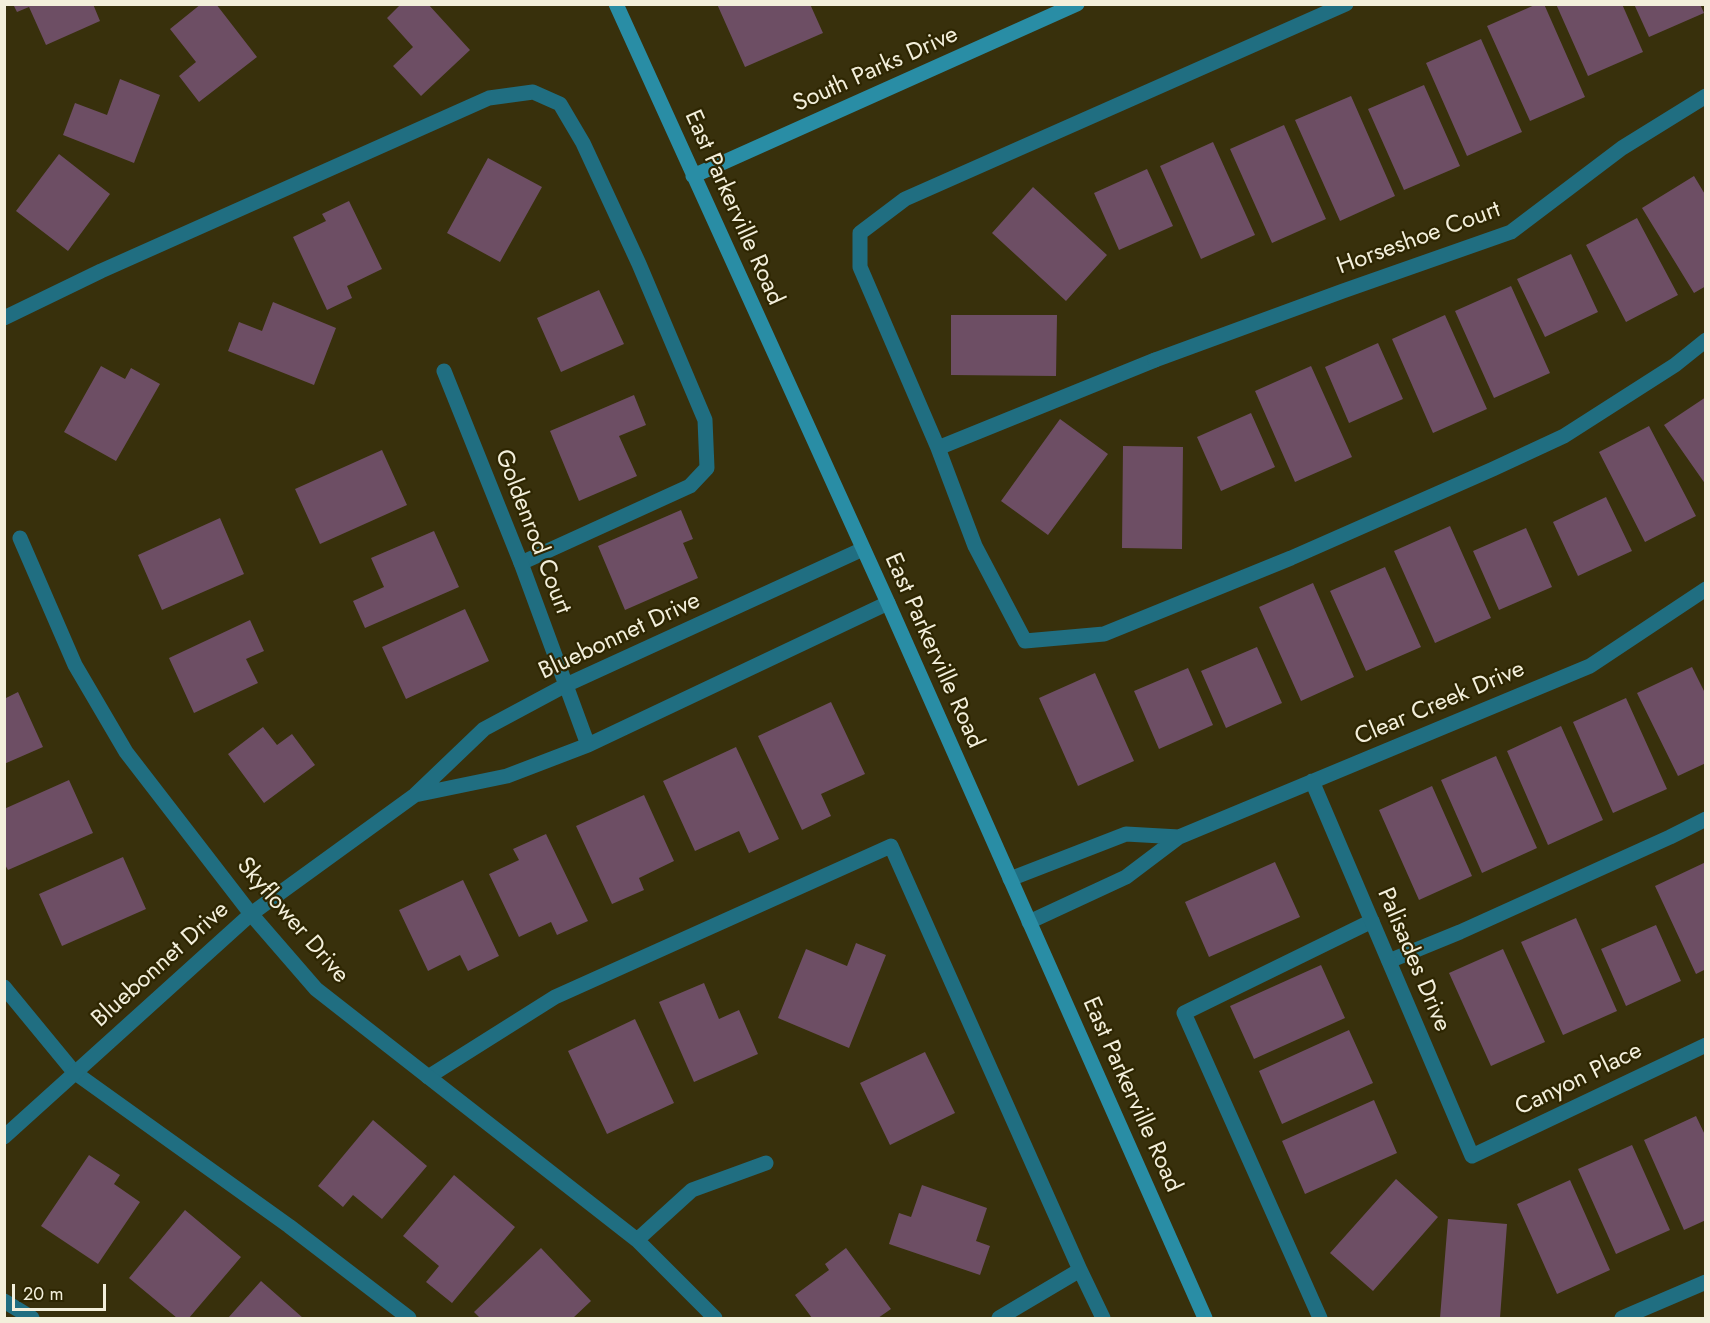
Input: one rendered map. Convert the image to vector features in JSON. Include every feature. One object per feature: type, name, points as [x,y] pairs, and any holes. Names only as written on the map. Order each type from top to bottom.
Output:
[{"type":"main road","name":"East Parkerville Road","points":[[616,4],[888,603],[1205,1318]]},
{"type":"main road","name":"South Parks Drive","points":[[693,176],[1077,4]]},
{"type":"street","points":[[1346,4],[906,199],[860,233],[860,267],[938,448],[975,546],[1025,641],[1104,634],[1291,558],[1492,470],[1564,436],[1675,365],[1706,340]]},
{"type":"street","points":[[4,318],[102,271],[489,98],[533,92],[560,104],[588,153],[639,264],[705,420],[707,468],[690,486],[521,563]]},
{"type":"street","name":"Horseshoe Court","points":[[938,448],[1155,360],[1511,232],[1622,148],[1706,96]]},
{"type":"street","name":"Goldenrod Court","points":[[444,371],[521,563],[588,744]]},
{"type":"street","name":"Skyflower Drive","points":[[20,538],[75,665],[126,752],[251,914],[316,989],[637,1240],[715,1318]]},
{"type":"street","name":"Bluebonnet Drive","points":[[4,1137],[251,914],[415,795],[484,729],[566,686],[863,549]]},
{"type":"street","name":"Clear Creek Drive","points":[[1029,922],[1126,876],[1179,837],[1590,666],[1706,589]]},
{"type":"street","name":"Bluebonnet Drive","points":[[415,795],[507,776],[588,744],[888,603]]},
{"type":"street","name":"Palisades Drive","points":[[1312,781],[1472,1156]]},
{"type":"street","points":[[1389,961],[1460,932],[1706,819]]},
{"type":"street","name":"Clear Creek Drive","points":[[1010,879],[1126,834],[1179,837]]},
{"type":"street","points":[[428,1077],[555,997],[891,846],[1102,1318]]},
{"type":"street","points":[[1320,1318],[1184,1013],[1372,921]]},
{"type":"street","points":[[4,987],[74,1072],[289,1226],[409,1318]]},
{"type":"street","name":"Canyon Place","points":[[1472,1156],[1706,1045]]},
{"type":"street","points":[[637,1240],[692,1190],[766,1163]]},
{"type":"street","points":[[999,1318],[1080,1270]]},
{"type":"street","points":[[1622,1318],[1706,1282]]},
{"type":"street","points":[[4,1301],[32,1318]]},
{"type":"building","points":[[13,4],[93,4],[100,21],[46,45],[29,7],[17,12]]},
{"type":"building","points":[[201,4],[216,4],[257,57],[199,102],[179,76],[196,62],[170,29]]},
{"type":"building","points":[[401,4],[428,4],[470,50],[421,96],[393,66],[413,47],[387,18]]},
{"type":"building","points":[[717,4],[810,4],[823,33],[745,67]]},
{"type":"building","points":[[1537,4],[1544,4],[1585,97],[1530,121],[1487,26]]},
{"type":"building","points":[[1556,4],[1622,4],[1643,52],[1588,76]]},
{"type":"building","points":[[1634,4],[1700,4],[1704,13],[1649,37]]},
{"type":"building","points":[[1481,39],[1522,132],[1467,156],[1426,63]]},
{"type":"building","points":[[120,79],[160,95],[134,163],[63,135],[75,103],[107,115]]},
{"type":"building","points":[[1424,85],[1460,166],[1404,190],[1368,109]]},
{"type":"building","points":[[1351,96],[1395,196],[1340,221],[1295,120]]},
{"type":"building","points":[[1284,125],[1326,219],[1272,243],[1230,149]]},
{"type":"building","points":[[1213,142],[1255,235],[1201,259],[1160,166]]},
{"type":"building","points":[[59,154],[110,194],[68,251],[16,211]]},
{"type":"building","points":[[488,158],[542,187],[500,262],[447,233]]},
{"type":"building","points":[[1147,169],[1173,226],[1119,250],[1094,193]]},
{"type":"building","points":[[1694,176],[1706,196],[1706,286],[1694,293],[1642,208]]},
{"type":"building","points":[[1033,187],[1107,255],[1066,301],[992,233]]},
{"type":"building","points":[[349,201],[382,269],[347,286],[352,298],[327,310],[293,237],[326,221],[322,214]]},
{"type":"building","points":[[1637,218],[1678,295],[1626,322],[1586,245]]},
{"type":"building","points":[[1571,254],[1598,312],[1545,337],[1517,279]]},
{"type":"building","points":[[1511,286],[1550,373],[1494,398],[1455,311]]},
{"type":"building","points":[[599,290],[624,344],[561,372],[537,318]]},
{"type":"building","points":[[273,302],[336,328],[314,385],[228,351],[239,322],[262,331]]},
{"type":"building","points":[[951,315],[1057,315],[1056,376],[951,375]]},
{"type":"building","points":[[1445,315],[1487,409],[1433,433],[1392,339]]},
{"type":"building","points":[[1378,343],[1403,399],[1349,423],[1325,367]]},
{"type":"building","points":[[101,366],[125,379],[131,368],[160,384],[116,461],[64,432]]},
{"type":"building","points":[[1311,366],[1352,457],[1295,482],[1255,391]]},
{"type":"building","points":[[634,395],[646,425],[619,436],[637,476],[579,501],[550,431]]},
{"type":"building","points":[[1706,397],[1706,485],[1664,425]]},
{"type":"building","points":[[1251,413],[1275,467],[1221,491],[1197,437]]},
{"type":"building","points":[[1060,419],[1108,454],[1048,535],[1001,501]]},
{"type":"building","points":[[1649,426],[1696,516],[1645,542],[1599,452]]},
{"type":"building","points":[[1123,446],[1183,447],[1182,549],[1122,548]]},
{"type":"building","points":[[382,450],[407,505],[320,544],[295,489]]},
{"type":"building","points":[[1606,497],[1632,551],[1578,576],[1553,522]]},
{"type":"building","points":[[681,510],[693,539],[683,543],[698,578],[625,610],[598,546]]},
{"type":"building","points":[[220,518],[244,574],[162,610],[138,555]]},
{"type":"building","points":[[1450,526],[1491,618],[1435,643],[1394,551]]},
{"type":"building","points":[[1526,528],[1552,587],[1499,610],[1473,551]]},
{"type":"building","points":[[434,531],[459,587],[365,628],[353,601],[384,587],[371,558]]},
{"type":"building","points":[[1385,567],[1421,647],[1366,671],[1330,591]]},
{"type":"building","points":[[1313,583],[1354,677],[1301,701],[1259,607]]},
{"type":"building","points":[[465,609],[489,661],[406,699],[382,647]]},
{"type":"building","points":[[250,620],[264,651],[246,659],[258,683],[194,713],[169,658]]},
{"type":"building","points":[[1257,647],[1282,703],[1226,728],[1201,671]]},
{"type":"building","points":[[1692,667],[1706,695],[1706,763],[1678,776],[1637,693]]},
{"type":"building","points":[[1188,668],[1213,725],[1159,749],[1134,691]]},
{"type":"building","points":[[1095,673],[1134,761],[1078,786],[1039,698]]},
{"type":"building","points":[[18,692],[43,747],[4,764],[4,699]]},
{"type":"building","points":[[1626,698],[1667,789],[1613,813],[1573,722]]},
{"type":"building","points":[[831,702],[865,774],[821,794],[831,816],[802,830],[758,736]]},
{"type":"building","points":[[1561,726],[1603,820],[1548,845],[1507,751]]},
{"type":"building","points":[[263,727],[277,745],[292,734],[315,765],[264,803],[228,754]]},
{"type":"building","points":[[736,747],[779,839],[749,853],[739,831],[695,851],[663,781]]},
{"type":"building","points":[[1496,756],[1537,848],[1482,873],[1441,780]]},
{"type":"building","points":[[69,780],[93,833],[8,870],[4,863],[4,809]]},
{"type":"building","points":[[1432,786],[1472,876],[1419,900],[1379,810]]},
{"type":"building","points":[[644,795],[674,861],[639,878],[644,890],[612,904],[576,826]]},
{"type":"building","points":[[546,834],[588,921],[557,935],[551,922],[519,937],[489,874],[519,860],[513,849]]},
{"type":"building","points":[[123,857],[146,909],[62,946],[39,894]]},
{"type":"building","points":[[1275,862],[1300,917],[1209,957],[1185,902]]},
{"type":"building","points":[[1706,862],[1706,969],[1696,974],[1655,886]]},
{"type":"building","points":[[463,880],[499,956],[468,971],[460,955],[428,971],[399,910]]},
{"type":"building","points":[[1576,918],[1617,1011],[1563,1035],[1521,942]]},
{"type":"building","points":[[1656,925],[1681,981],[1626,1006],[1601,949]]},
{"type":"building","points":[[856,943],[886,955],[849,1048],[778,1018],[806,949],[847,966]]},
{"type":"building","points":[[1503,949],[1545,1042],[1491,1066],[1449,973]]},
{"type":"building","points":[[1321,965],[1345,1018],[1254,1059],[1230,1006]]},
{"type":"building","points":[[704,983],[719,1019],[739,1010],[758,1054],[694,1082],[659,1002]]},
{"type":"building","points":[[635,1019],[674,1103],[607,1134],[568,1051]]},
{"type":"building","points":[[1349,1030],[1373,1083],[1282,1124],[1259,1071]]},
{"type":"building","points":[[925,1052],[955,1113],[890,1145],[860,1083]]},
{"type":"building","points":[[1374,1100],[1397,1153],[1305,1194],[1282,1141]]},
{"type":"building","points":[[1696,1116],[1706,1137],[1706,1220],[1684,1230],[1644,1140]]},
{"type":"building","points":[[373,1120],[427,1166],[382,1219],[353,1195],[343,1207],[318,1186]]},
{"type":"building","points":[[1632,1145],[1670,1230],[1616,1254],[1578,1169]]},
{"type":"building","points":[[89,1155],[120,1175],[114,1184],[140,1202],[98,1264],[41,1226]]},
{"type":"building","points":[[454,1175],[515,1227],[452,1303],[426,1282],[439,1266],[403,1236]]},
{"type":"building","points":[[1396,1179],[1438,1217],[1373,1291],[1330,1253]]},
{"type":"building","points":[[1570,1180],[1610,1270],[1557,1294],[1517,1204]]},
{"type":"building","points":[[922,1185],[987,1208],[976,1241],[990,1246],[980,1275],[889,1244],[899,1213],[911,1217]]},
{"type":"building","points":[[185,1210],[241,1257],[189,1318],[177,1318],[129,1278]]},
{"type":"building","points":[[1448,1219],[1507,1224],[1500,1318],[1440,1318]]},
{"type":"building","points":[[541,1248],[591,1301],[573,1318],[480,1318],[474,1312]]},
{"type":"building","points":[[846,1248],[891,1309],[878,1318],[812,1318],[795,1295],[829,1270],[825,1264]]},
{"type":"building","points":[[261,1281],[303,1318],[228,1318]]}]
